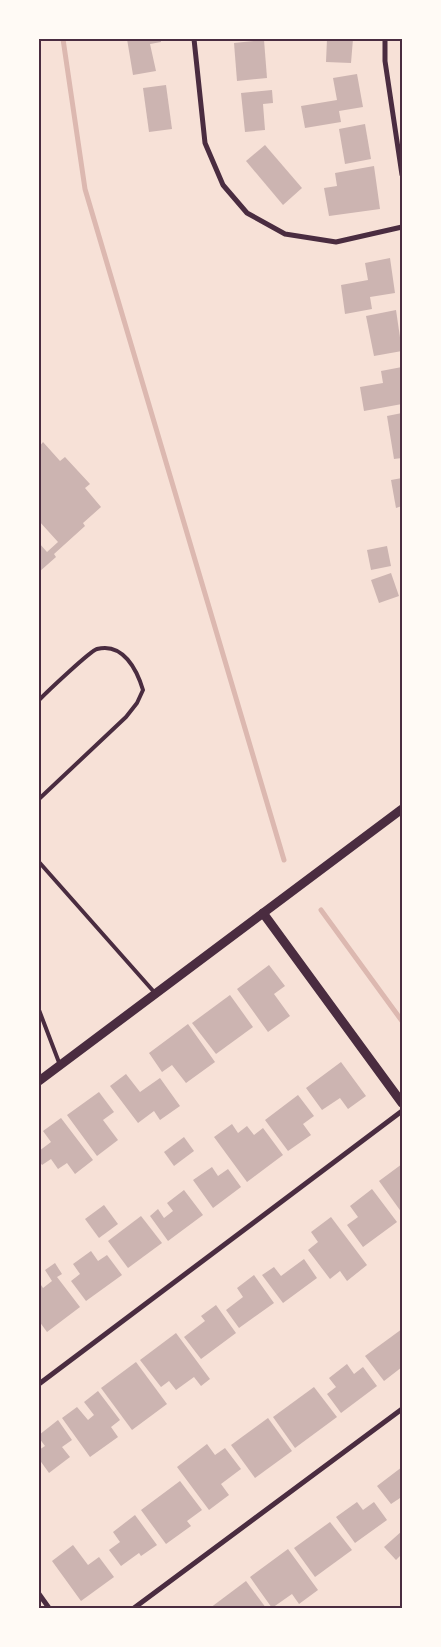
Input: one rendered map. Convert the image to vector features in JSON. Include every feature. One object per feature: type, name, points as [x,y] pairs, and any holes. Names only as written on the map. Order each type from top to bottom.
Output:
[{"type":"street","points":[[194,39],[205,143],[223,185],[248,213],[285,234],[336,242],[402,227]]},
{"type":"street","points":[[385,39],[385,61],[402,175]]},
{"type":"street","points":[[39,1081],[402,809]]},
{"type":"street","points":[[263,913],[402,1103]]},
{"type":"street","points":[[39,1384],[402,1111]]},
{"type":"street","points":[[134,1608],[402,1409]]},
{"type":"street","points":[[39,1594],[49,1608]]},
{"type":"lane","points":[[39,700],[95,649],[112,648],[129,660],[138,675],[143,690],[126,717],[39,799]]},
{"type":"lane","points":[[39,862],[156,994]]},
{"type":"lane","points":[[39,1010],[60,1065]]},
{"type":"building","points":[[127,39],[161,39],[161,42],[150,44],[156,71],[133,75]]},
{"type":"building","points":[[327,39],[353,39],[351,63],[326,62]]},
{"type":"building","points":[[264,40],[267,78],[237,81],[234,43]]},
{"type":"building","points":[[357,74],[363,107],[339,111],[341,122],[305,128],[301,106],[337,100],[333,78]]},
{"type":"building","points":[[166,85],[172,129],[149,132],[143,88]]},
{"type":"building","points":[[272,90],[273,103],[263,104],[265,130],[245,132],[241,93]]},
{"type":"building","points":[[365,124],[371,159],[345,164],[339,129]]},
{"type":"building","points":[[265,145],[302,188],[283,205],[246,161]]},
{"type":"building","points":[[374,166],[380,209],[329,216],[324,188],[337,186],[335,173]]},
{"type":"building","points":[[390,258],[395,293],[370,297],[372,309],[345,314],[341,285],[368,280],[365,263]]},
{"type":"building","points":[[396,310],[402,351],[374,356],[366,316]]},
{"type":"building","points":[[402,367],[402,404],[364,411],[360,387],[383,383],[381,371]]},
{"type":"building","points":[[402,413],[402,458],[394,459],[387,416]]},
{"type":"building","points":[[43,442],[60,461],[65,457],[90,484],[85,488],[101,507],[83,523],[85,526],[54,554],[56,557],[39,572],[39,543],[47,552],[58,542],[39,521],[39,447]]},
{"type":"building","points":[[402,478],[402,506],[396,508],[391,480]]},
{"type":"building","points":[[387,546],[391,566],[371,570],[367,550]]},
{"type":"building","points":[[391,573],[399,596],[379,603],[371,580]]},
{"type":"building","points":[[269,965],[285,986],[274,994],[290,1016],[268,1032],[237,989]]},
{"type":"building","points":[[230,995],[253,1027],[216,1054],[192,1023]]},
{"type":"building","points":[[188,1024],[215,1062],[186,1083],[172,1065],[162,1072],[149,1053]]},
{"type":"building","points":[[341,1062],[366,1096],[348,1109],[340,1098],[322,1110],[306,1088]]},
{"type":"building","points":[[126,1074],[140,1092],[160,1078],[180,1106],[160,1120],[154,1111],[138,1123],[110,1086]]},
{"type":"building","points":[[99,1092],[114,1112],[103,1120],[118,1140],[97,1156],[67,1115]]},
{"type":"building","points":[[298,1095],[314,1116],[303,1124],[311,1135],[288,1151],[265,1120]]},
{"type":"building","points":[[61,1118],[93,1160],[75,1174],[67,1163],[58,1169],[51,1159],[42,1165],[39,1161],[39,1151],[51,1142],[43,1131]]},
{"type":"building","points":[[232,1124],[238,1133],[247,1126],[254,1135],[263,1128],[283,1155],[247,1182],[214,1137]]},
{"type":"building","points":[[184,1137],[194,1151],[174,1166],[164,1152]]},
{"type":"building","points":[[402,1164],[402,1213],[379,1181]]},
{"type":"building","points":[[212,1167],[218,1176],[228,1169],[241,1187],[213,1208],[193,1180]]},
{"type":"building","points":[[372,1189],[397,1222],[363,1247],[347,1225],[358,1217],[350,1206]]},
{"type":"building","points":[[184,1190],[203,1215],[168,1241],[150,1216],[158,1209],[164,1218],[173,1211],[167,1203]]},
{"type":"building","points":[[104,1205],[118,1224],[99,1238],[85,1219]]},
{"type":"building","points":[[141,1216],[162,1243],[128,1268],[108,1241]]},
{"type":"building","points":[[331,1217],[367,1265],[347,1281],[340,1271],[330,1279],[308,1250],[318,1242],[311,1232]]},
{"type":"building","points":[[91,1251],[98,1261],[107,1255],[122,1275],[86,1301],[71,1281],[80,1274],[73,1264]]},
{"type":"building","points":[[304,1259],[317,1278],[283,1303],[262,1275],[274,1267],[281,1276]]},
{"type":"building","points":[[55,1263],[62,1274],[57,1277],[80,1307],[47,1332],[39,1321],[39,1282],[43,1288],[52,1281],[45,1270]]},
{"type":"building","points":[[254,1275],[274,1303],[239,1328],[226,1310],[243,1297],[237,1288]]},
{"type":"building","points":[[216,1305],[236,1333],[201,1359],[184,1337],[205,1321],[201,1316]]},
{"type":"building","points":[[402,1329],[402,1367],[384,1381],[365,1356]]},
{"type":"building","points":[[176,1333],[210,1379],[201,1386],[194,1377],[176,1390],[169,1381],[161,1387],[140,1360]]},
{"type":"building","points":[[136,1362],[167,1404],[132,1430],[101,1388]]},
{"type":"building","points":[[347,1364],[354,1374],[363,1367],[377,1386],[341,1413],[327,1394],[336,1387],[329,1378]]},
{"type":"building","points":[[314,1387],[337,1417],[295,1448],[273,1417]]},
{"type":"building","points":[[98,1391],[120,1420],[111,1427],[118,1437],[90,1457],[62,1418],[77,1407],[88,1420],[94,1415],[84,1402]]},
{"type":"building","points":[[268,1418],[292,1451],[255,1478],[231,1445]]},
{"type":"building","points":[[58,1420],[72,1440],[62,1447],[70,1457],[49,1473],[39,1459],[39,1450],[45,1446],[39,1435]]},
{"type":"building","points":[[207,1444],[215,1455],[225,1448],[241,1469],[221,1484],[229,1495],[209,1510],[177,1467]]},
{"type":"building","points":[[402,1467],[402,1501],[400,1498],[391,1504],[377,1486]]},
{"type":"building","points":[[180,1481],[202,1510],[187,1521],[191,1526],[166,1544],[141,1510]]},
{"type":"building","points":[[357,1502],[363,1510],[374,1502],[387,1520],[355,1543],[336,1517]]},
{"type":"building","points":[[135,1515],[157,1545],[141,1556],[139,1553],[121,1566],[109,1550],[120,1542],[113,1532]]},
{"type":"building","points":[[330,1522],[352,1550],[315,1577],[294,1548]]},
{"type":"building","points":[[402,1531],[402,1554],[396,1560],[384,1547]]},
{"type":"building","points":[[73,1545],[88,1565],[99,1557],[114,1577],[81,1601],[52,1561]]},
{"type":"building","points":[[288,1549],[318,1590],[299,1604],[292,1594],[272,1608],[250,1577]]},
{"type":"building","points":[[246,1581],[266,1608],[210,1608]]},
{"type":"waterway","points":[[63,39],[85,189],[284,860]]},
{"type":"waterway","points":[[321,910],[402,1021]]}]
